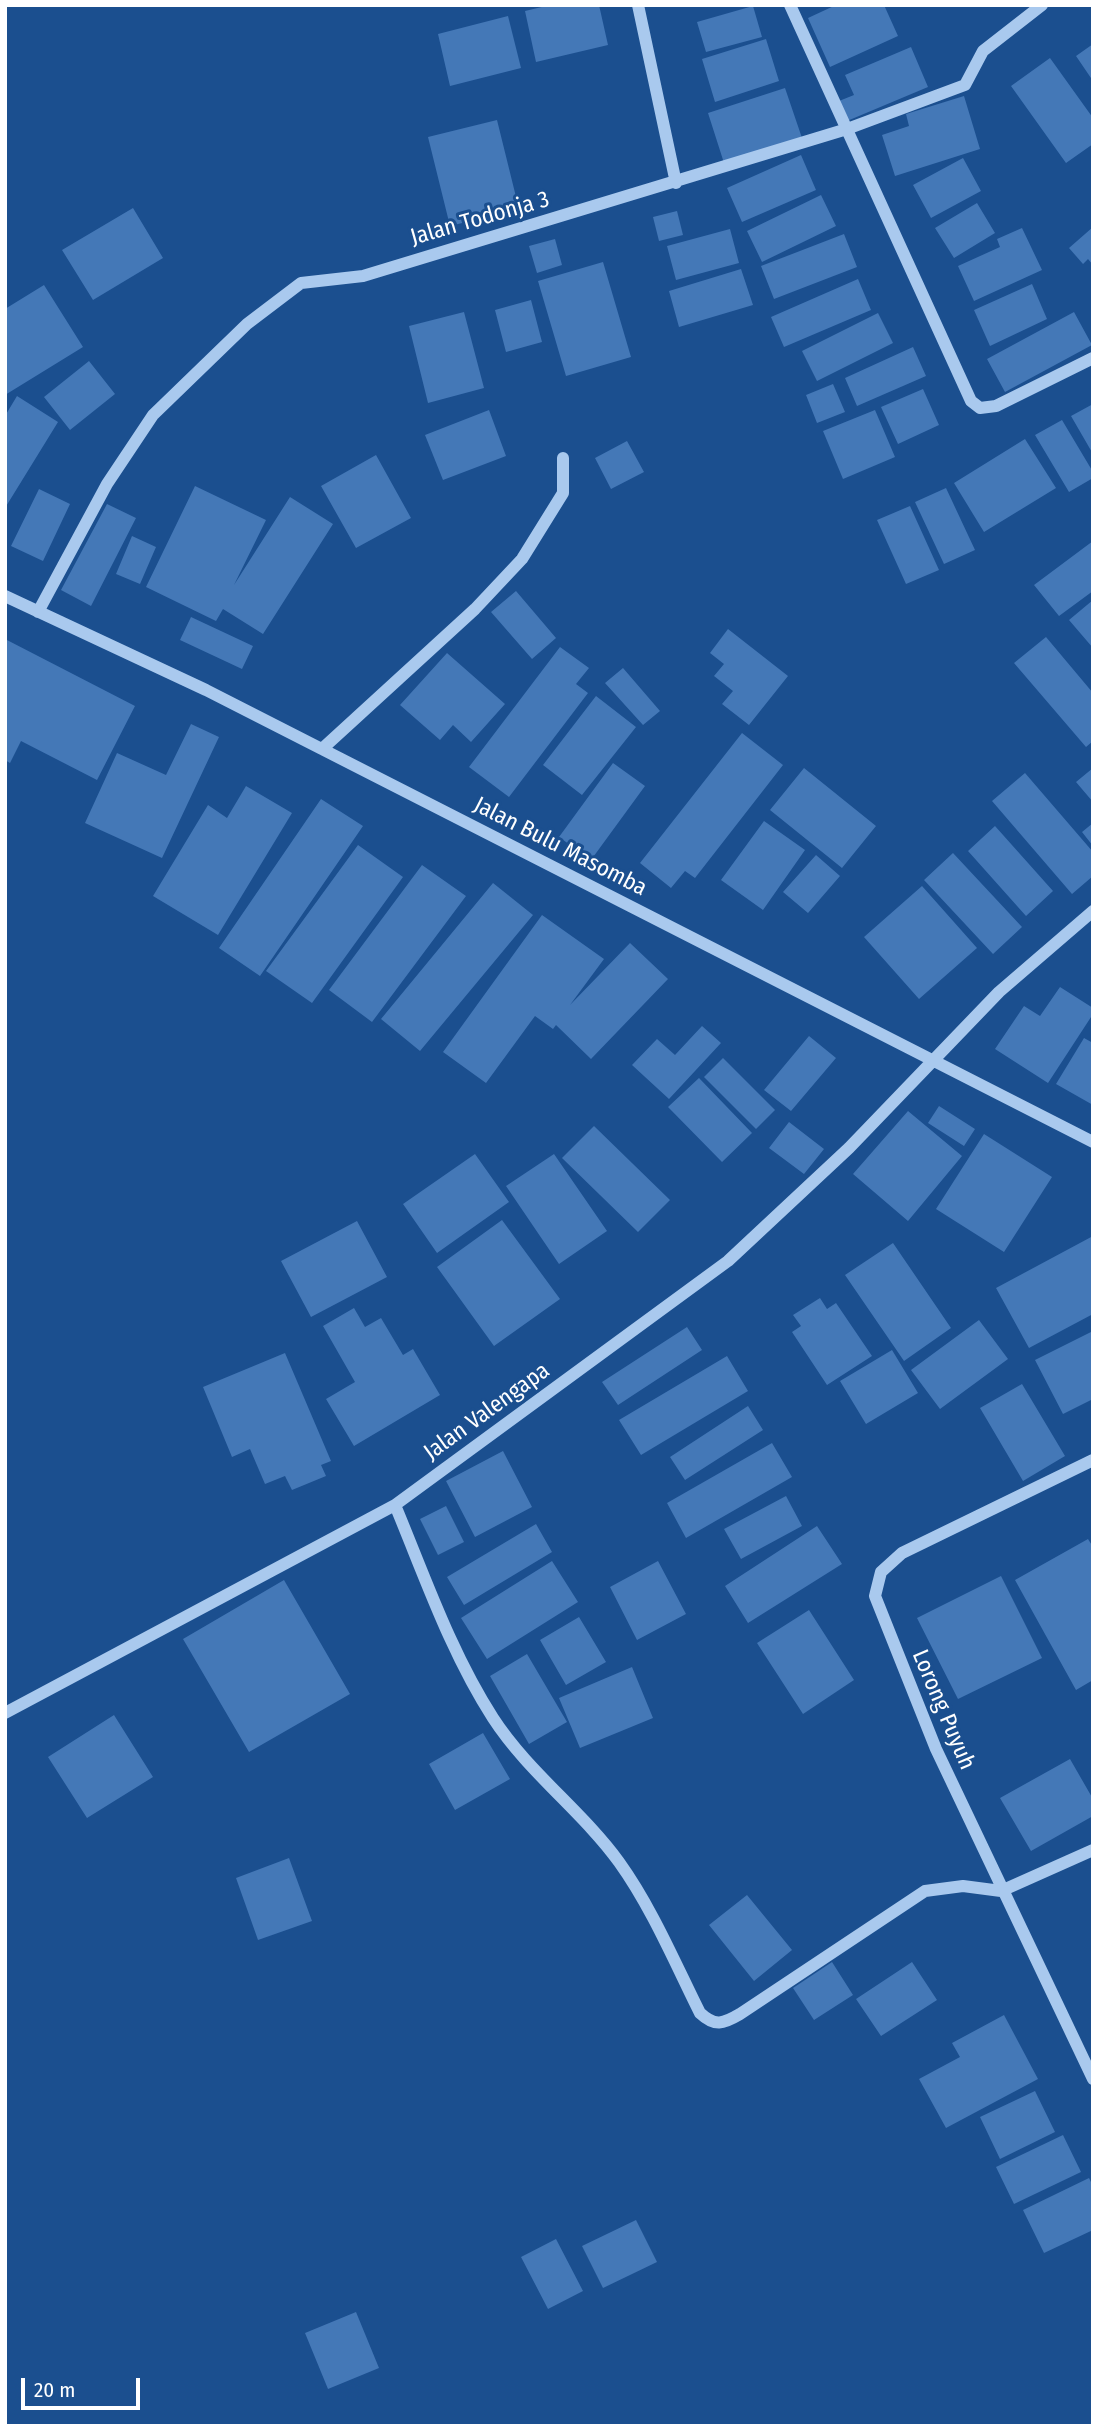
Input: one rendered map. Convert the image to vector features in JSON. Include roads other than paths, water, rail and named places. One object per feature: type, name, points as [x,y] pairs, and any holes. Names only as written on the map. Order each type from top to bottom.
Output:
[{"type":"street","points":[[638,5],[676,183]]},
{"type":"street","points":[[790,5],[971,401],[980,408],[996,406],[1093,358]]},
{"type":"street","name":"Jalan Todonja 3","points":[[38,611],[107,484],[153,415],[247,324],[301,283],[363,276],[848,129],[965,85],[983,51],[1042,5]]},
{"type":"street","points":[[322,749],[475,609],[522,559],[563,492],[563,458]]},
{"type":"street","name":"Jalan Bulu Masomba","points":[[5,596],[206,690],[1093,1142]]},
{"type":"street","name":"Jalan Valengapa","points":[[5,1713],[395,1505],[728,1261],[849,1148],[999,992],[1093,911]]},
{"type":"street","name":"Lorong Puyuh","points":[[1093,1460],[902,1553],[881,1572],[875,1596],[936,1749],[1001,1891],[1093,2078]]},
{"type":"street","points":[[395,1505],[458,1656],[494,1719],[541,1777],[591,1827],[619,1862],[636,1888],[700,2012],[709,2021],[722,2024],[740,2014],[925,1891],[963,1886],[1001,1891],[1093,1850]]}]
